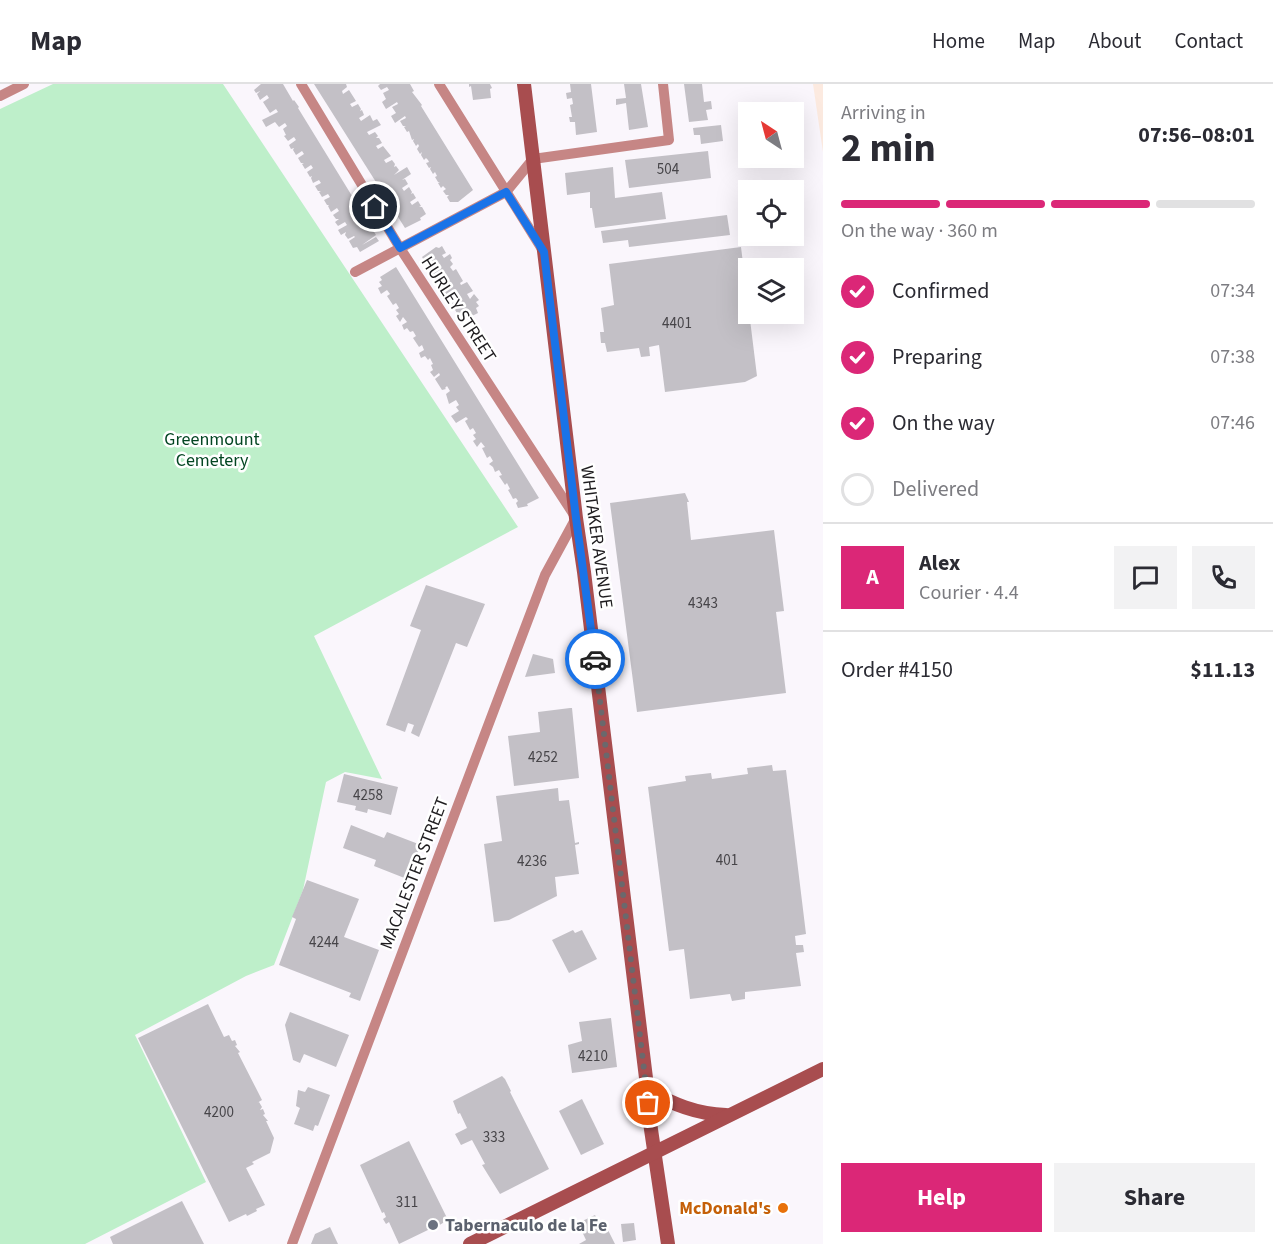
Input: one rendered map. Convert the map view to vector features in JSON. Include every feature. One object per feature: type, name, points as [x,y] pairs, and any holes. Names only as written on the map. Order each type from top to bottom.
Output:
[{"type":"main road","name":"WHITAKER AVENUE","points":[[524,84],[649,1116],[668,1244]]},
{"type":"main road","points":[[471,1244],[823,1069]]},
{"type":"main road","points":[[647,1090],[676,1106],[695,1112],[728,1115]]},
{"type":"street","points":[[0,96],[24,84]]},
{"type":"street","name":"HURLEY STREET","points":[[301,84],[400,248],[576,518]]},
{"type":"street","points":[[439,84],[544,252]]},
{"type":"street","points":[[355,272],[506,192],[533,159],[669,140],[663,84]]},
{"type":"street","name":"MACALESTER STREET","points":[[292,1244],[545,575],[576,518]]},
{"type":"shaded area","points":[[813,84],[823,84],[823,152]]},
{"type":"green space","name":"Greenmount Cemetery","points":[[53,84],[223,84],[518,527],[314,636],[382,779],[345,772],[326,782],[303,890],[274,965],[246,976],[135,1035],[206,1182],[85,1244],[0,1244],[0,109]]},
{"type":"building","points":[[261,84],[283,84],[376,235],[362,245],[376,237],[379,241],[360,252],[357,247],[353,248],[349,241],[354,236],[348,239],[346,232],[341,235],[338,230],[347,225],[345,222],[338,226],[335,222],[339,219],[333,215],[339,211],[337,208],[331,212],[324,200],[330,197],[328,194],[322,197],[319,192],[321,191],[318,191],[315,186],[321,183],[319,180],[313,183],[312,176],[310,177],[307,172],[313,168],[311,165],[305,169],[302,164],[304,163],[301,163],[298,158],[304,154],[302,151],[296,155],[294,148],[291,149],[289,145],[296,140],[294,137],[288,141],[284,136],[286,135],[283,129],[287,126],[285,123],[279,127],[275,122],[266,127],[262,120],[278,112],[276,109],[270,113],[263,102],[269,98],[267,95],[260,100],[257,94],[260,91],[256,93],[254,90]]},
{"type":"building","points":[[314,84],[346,84],[347,87],[342,91],[343,94],[349,90],[356,101],[350,104],[352,107],[358,104],[364,115],[359,118],[361,121],[370,115],[373,121],[377,119],[381,125],[367,132],[369,135],[375,132],[378,136],[376,138],[379,138],[382,143],[376,146],[378,149],[383,146],[391,156],[384,160],[386,163],[392,160],[394,167],[396,166],[399,170],[394,175],[407,167],[411,174],[402,180],[405,179],[408,184],[402,188],[404,191],[409,187],[411,194],[413,193],[416,198],[410,202],[412,205],[418,201],[421,206],[419,207],[422,207],[426,214],[420,218],[421,220],[405,228]]},
{"type":"building","points":[[380,84],[410,84],[414,91],[412,92],[473,190],[458,202],[450,202],[447,197],[449,195],[443,191],[446,189],[443,186],[441,188],[435,172],[433,174],[431,167],[429,168],[426,163],[429,162],[428,160],[426,158],[424,160],[422,152],[420,154],[417,149],[418,144],[416,146],[409,131],[407,132],[404,127],[406,126],[403,126],[400,121],[406,118],[405,116],[395,123],[391,116],[396,113],[392,107],[398,104],[397,102],[386,109],[382,102],[386,99],[383,93],[389,90],[387,87],[381,90],[378,86]]},
{"type":"building","points":[[469,84],[490,84],[491,98],[473,100]]},
{"type":"building","points":[[570,84],[591,84],[597,132],[576,135],[575,122],[570,122],[569,117],[572,117],[570,105],[573,104],[572,98],[567,99],[566,93],[571,92]]},
{"type":"building","points":[[624,84],[641,84],[648,127],[629,130],[626,103],[616,105],[616,99],[626,98]]},
{"type":"building","points":[[684,84],[702,84],[704,102],[711,101],[712,109],[706,110],[708,120],[689,122]]},
{"type":"building","points":[[721,125],[723,141],[701,144],[700,135],[694,135],[693,128]]},
{"type":"building","points":[[708,151],[711,178],[629,188],[625,160]]},
{"type":"building","points":[[613,167],[615,198],[662,192],[666,219],[595,228],[592,208],[590,208],[590,192],[567,195],[565,173]]},
{"type":"building","points":[[727,215],[730,235],[629,247],[628,240],[603,243],[601,231]]},
{"type":"building","points":[[442,246],[446,253],[442,255],[444,258],[450,254],[453,264],[450,267],[453,271],[456,269],[463,281],[461,285],[467,282],[473,291],[467,294],[470,299],[474,294],[479,300],[476,302],[479,306],[476,308],[478,313],[462,321],[422,257],[436,247]]},
{"type":"building","points":[[741,247],[742,258],[738,258],[738,324],[751,324],[757,376],[745,382],[665,392],[659,345],[649,347],[650,356],[641,357],[639,348],[607,352],[605,343],[601,343],[600,332],[604,332],[601,308],[614,305],[609,264]]},
{"type":"building","points":[[396,267],[539,498],[527,504],[528,506],[518,508],[516,503],[518,501],[516,498],[513,499],[507,483],[505,485],[499,476],[502,475],[499,470],[495,472],[489,464],[493,461],[490,456],[487,458],[482,448],[485,447],[481,442],[477,447],[473,441],[476,439],[473,435],[476,433],[473,428],[470,430],[465,421],[468,419],[466,417],[456,423],[451,416],[459,411],[456,407],[459,405],[456,400],[449,404],[446,394],[450,391],[447,386],[442,390],[435,379],[440,375],[439,373],[434,377],[430,372],[433,370],[431,365],[433,364],[430,358],[428,360],[425,356],[421,358],[419,353],[424,350],[422,345],[419,347],[413,338],[416,336],[413,331],[410,332],[407,328],[404,330],[402,325],[407,322],[403,317],[400,322],[396,316],[399,314],[396,310],[399,308],[396,303],[393,305],[387,296],[390,294],[387,290],[381,294],[378,288],[382,286],[379,282],[382,280],[380,277]]},
{"type":"building","points":[[685,493],[689,502],[687,502],[691,540],[774,530],[784,611],[776,612],[786,693],[637,712],[610,503]]},
{"type":"building","points":[[426,585],[485,604],[467,647],[456,643],[419,737],[411,733],[414,725],[408,723],[405,732],[386,725],[421,630],[410,626]]},
{"type":"building","points":[[533,654],[553,659],[555,673],[525,677]]},
{"type":"building","points":[[572,708],[579,778],[514,786],[508,736],[540,732],[538,712]]},
{"type":"building","points":[[772,765],[773,771],[786,770],[806,934],[795,936],[796,945],[803,945],[804,952],[796,953],[801,986],[745,992],[745,999],[732,1001],[730,994],[690,999],[684,949],[669,951],[648,787],[686,781],[685,776],[711,773],[712,779],[748,774],[747,768]]},
{"type":"building","points":[[344,774],[398,787],[391,815],[368,809],[367,813],[355,810],[356,806],[337,802]]},
{"type":"building","points":[[558,788],[559,801],[569,800],[575,843],[579,842],[575,845],[579,874],[555,877],[557,896],[509,920],[494,922],[484,844],[502,841],[496,796]]},
{"type":"building","points":[[351,825],[384,838],[387,832],[421,845],[407,879],[374,866],[376,860],[343,848]]},
{"type":"building","points":[[307,880],[359,899],[344,937],[379,950],[360,1001],[349,997],[351,993],[279,965],[296,919],[292,917]]},
{"type":"building","points":[[573,930],[575,933],[582,930],[597,959],[569,973],[552,940]]},
{"type":"building","points":[[208,1004],[224,1037],[229,1035],[232,1041],[235,1040],[237,1045],[235,1046],[240,1052],[238,1053],[262,1100],[257,1103],[259,1102],[262,1107],[260,1110],[263,1109],[265,1114],[263,1115],[268,1121],[266,1121],[274,1138],[270,1153],[252,1162],[254,1164],[246,1168],[265,1205],[247,1216],[246,1214],[229,1222],[138,1038]]},
{"type":"building","points":[[290,1012],[349,1035],[336,1067],[304,1054],[300,1063],[293,1060],[285,1025]]},
{"type":"building","points":[[611,1018],[617,1067],[572,1073],[568,1045],[582,1041],[579,1022]]},
{"type":"building","points":[[502,1076],[549,1169],[500,1194],[482,1165],[485,1164],[472,1140],[461,1145],[455,1134],[467,1128],[453,1101]]},
{"type":"building","points":[[308,1087],[330,1095],[318,1126],[315,1125],[313,1131],[294,1124],[300,1108],[296,1106],[298,1090],[305,1092]]},
{"type":"building","points":[[582,1099],[604,1144],[581,1155],[559,1111]]},
{"type":"building","points":[[409,1141],[448,1220],[399,1244],[389,1222],[386,1224],[383,1219],[386,1217],[384,1212],[382,1213],[360,1165]]},
{"type":"building","points":[[182,1201],[204,1244],[113,1244],[110,1237]]},
{"type":"building","points":[[595,1215],[604,1232],[608,1230],[615,1244],[579,1244],[586,1240],[578,1223]]},
{"type":"building","points":[[634,1223],[636,1240],[623,1242],[621,1224]]},
{"type":"building","points":[[330,1227],[338,1244],[311,1244],[315,1234]]},
{"type":"way so far","points":[[595,659],[648,1103]]},
{"type":"place","name":"McDonald's","points":[[783,1208]]},
{"type":"place","name":"Tabernaculo de la Fe","points":[[433,1225]]},
{"type":"route","points":[[375,207],[400,248],[506,192],[544,252],[595,659]]}]
